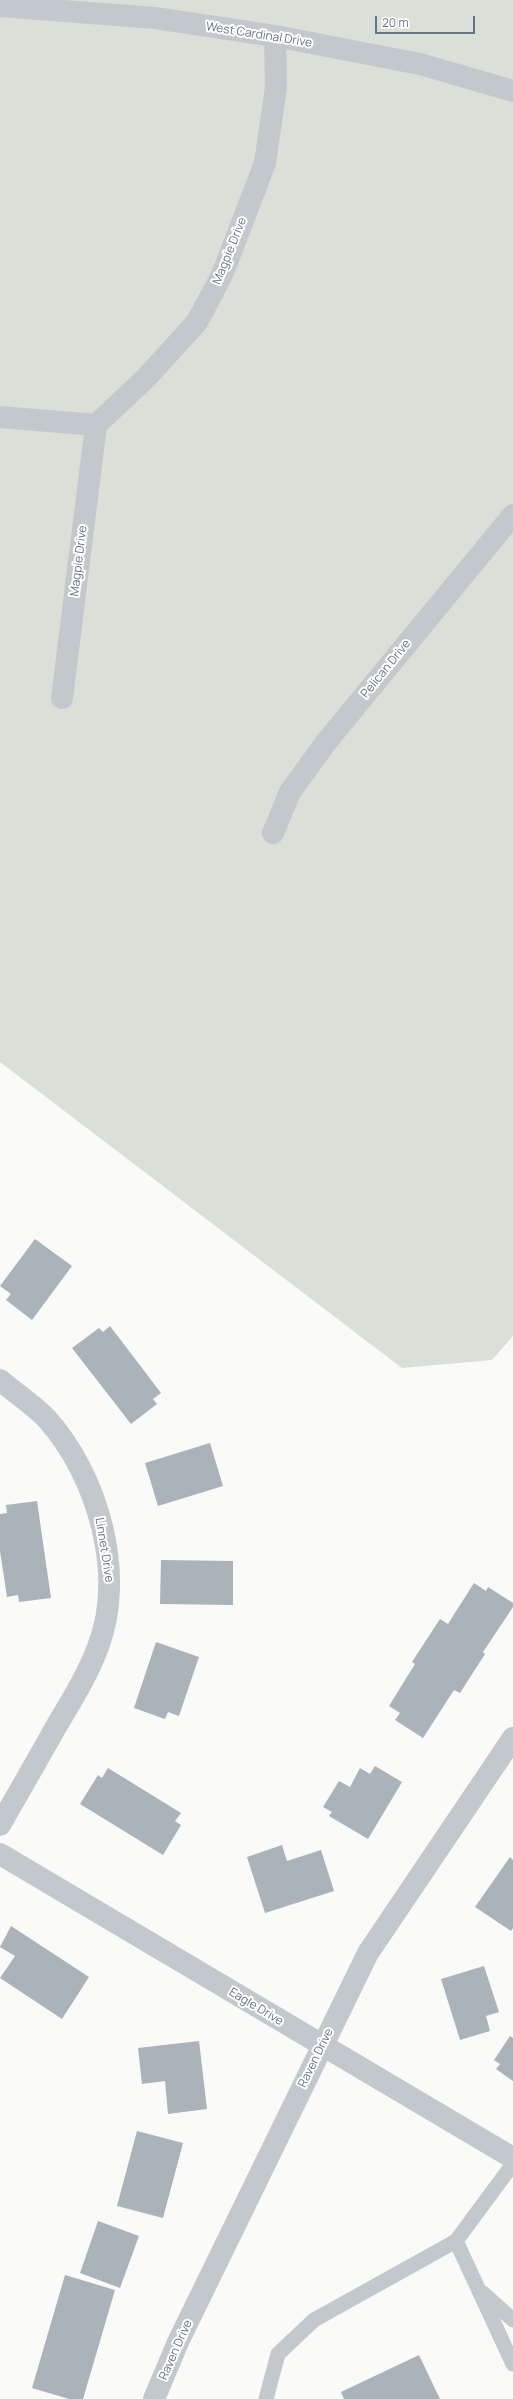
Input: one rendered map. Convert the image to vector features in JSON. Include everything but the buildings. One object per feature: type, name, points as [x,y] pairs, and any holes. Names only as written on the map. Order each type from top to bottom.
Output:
[{"type":"street","name":"West Cardinal Drive","points":[[0,6],[155,18],[275,36],[420,64],[513,91]]},
{"type":"street","name":"Magpie Drive","points":[[62,698],[96,425],[146,378],[197,322],[222,275],[266,163],[276,87],[275,36]]},
{"type":"street","points":[[0,417],[96,425]]},
{"type":"street","name":"Pelican Drive","points":[[273,833],[290,792],[327,741],[513,515]]},
{"type":"street","name":"Linnet Drive","points":[[0,1380],[46,1418],[70,1449],[96,1503],[107,1550],[111,1591],[98,1647],[76,1693],[0,1825]]},
{"type":"street","name":"Raven Drive","points":[[154,2399],[178,2342],[368,1952],[513,1738]]},
{"type":"street","name":"Eagle Drive","points":[[0,1854],[513,2158]]},
{"type":"lane","points":[[266,2399],[278,2354],[314,2320],[456,2241],[513,2164]]},
{"type":"lane","points":[[456,2241],[513,2364]]},
{"type":"lane","points":[[478,2289],[513,2320]]},
{"type":"shaded area","points":[[0,0],[513,0],[513,1336],[492,1360],[402,1368],[0,1062]]}]
